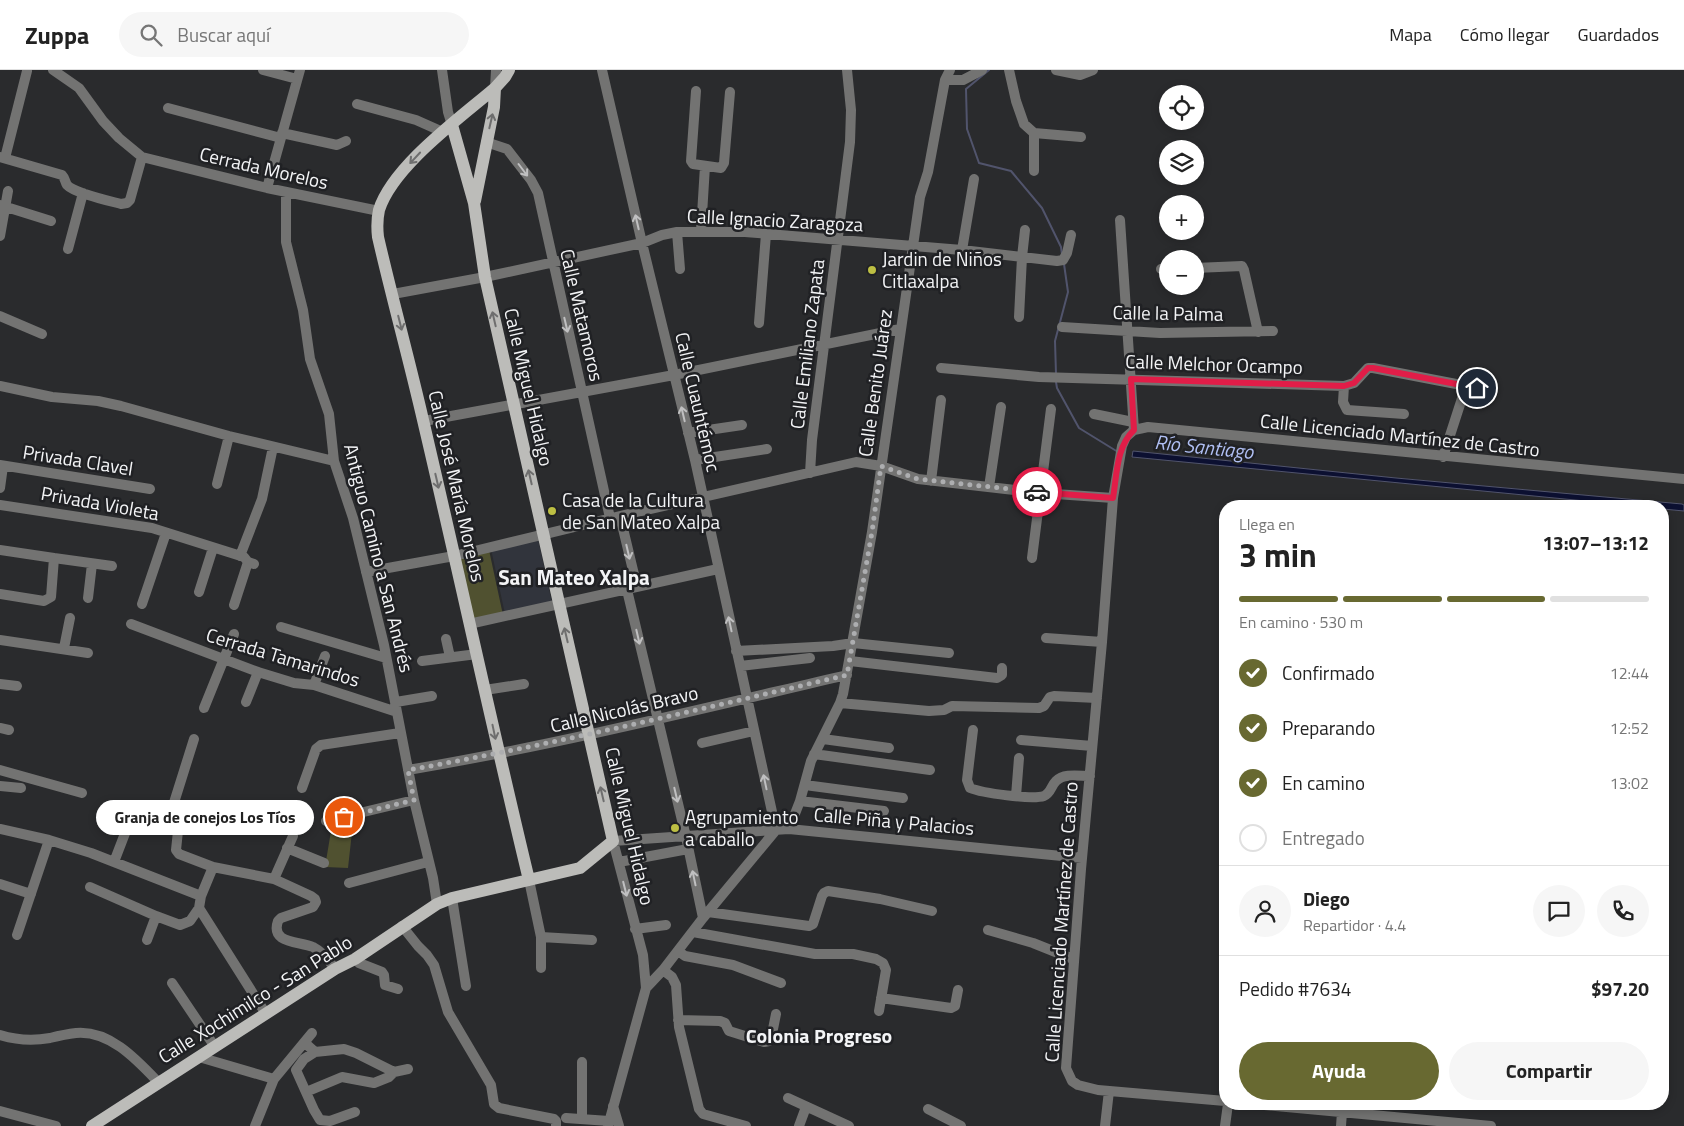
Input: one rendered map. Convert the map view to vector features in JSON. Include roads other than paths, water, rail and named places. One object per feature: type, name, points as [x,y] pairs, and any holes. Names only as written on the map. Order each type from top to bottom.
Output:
[{"type":"main road","name":"Calle José María Morelos","points":[[509,70],[495,88],[422,151],[402,172],[387,194],[379,211],[377,224],[378,237],[424,421],[529,880]]},
{"type":"main road","name":"Calle Miguel Hidalgo","points":[[474,203],[494,107],[495,88]]},
{"type":"main road","name":"Calle Miguel Hidalgo","points":[[448,129],[474,203],[485,277],[614,841]]},
{"type":"main road","name":"Calle Xochimilco - San Pablo","points":[[99,1124],[159,1083],[437,904],[452,898],[580,868],[614,841]]},
{"type":"street","points":[[27,71],[2,158],[62,175],[70,188],[83,193],[121,204],[127,203],[130,200],[142,157],[104,121],[79,88],[53,70]]},
{"type":"street","points":[[263,70],[298,75],[266,188]]},
{"type":"street","points":[[357,104],[448,129],[448,112],[442,70],[438,70]]},
{"type":"street","points":[[495,88],[496,70]]},
{"type":"street","name":"Calle Cuauhtémoc","points":[[602,70],[695,460],[776,830]]},
{"type":"street","name":"Calle Emiliano Zapata","points":[[810,473],[812,440],[838,240],[851,118],[847,70]]},
{"type":"street","points":[[947,75],[963,80],[982,70]]},
{"type":"street","points":[[1009,70],[1016,101],[1024,124],[1034,133],[1081,137]]},
{"type":"street","points":[[1056,70],[1080,75],[1088,70],[1092,70]]},
{"type":"street","name":"Calle Benito Juárez","points":[[789,829],[800,801],[814,754],[840,703],[850,661],[872,532],[920,197],[928,172],[947,75]]},
{"type":"street","points":[[696,91],[692,161],[693,164],[721,168],[724,166],[730,92]]},
{"type":"street","points":[[168,108],[281,136],[337,144],[346,141]]},
{"type":"street","points":[[1034,133],[1034,170]]},
{"type":"street","name":"Calle Matamoros","points":[[486,142],[507,149],[538,192],[581,392],[615,517],[632,589],[658,720],[705,915]]},
{"type":"street","name":"Cerrada Morelos","points":[[142,157],[266,188],[379,211]]},
{"type":"street","points":[[701,231],[705,166]]},
{"type":"street","points":[[962,250],[974,179]]},
{"type":"street","points":[[0,236],[3,206],[8,191]]},
{"type":"street","name":"Antiguo Camino a San Andrés","points":[[286,192],[285,232],[289,259],[303,310],[310,359],[329,414],[334,461],[353,518],[366,572],[386,658],[400,733],[437,904]]},
{"type":"street","points":[[68,249],[83,193]]},
{"type":"street","points":[[3,206],[51,221]]},
{"type":"street","points":[[1120,220],[1133,426]]},
{"type":"street","points":[[1019,316],[1025,230]]},
{"type":"street","name":"Calle Ignacio Zaragoza","points":[[393,294],[485,277],[642,243],[662,235],[677,232],[701,231],[766,234],[962,250],[1058,261],[1066,256],[1071,235]]},
{"type":"street","points":[[677,232],[680,269]]},
{"type":"street","points":[[759,323],[766,234]]},
{"type":"street","points":[[1204,268],[1242,266],[1258,332]]},
{"type":"street","points":[[0,316],[42,334]]},
{"type":"street","name":"Calle la Palma","points":[[1062,327],[1160,333],[1273,331]]},
{"type":"street","points":[[424,421],[674,375],[900,329]]},
{"type":"street","name":"Calle Melchor Ocampo","points":[[941,368],[1025,376],[1344,386]]},
{"type":"street","points":[[1404,414],[1346,410],[1343,402],[1344,386],[1354,383],[1368,368],[1373,368],[1477,388]]},
{"type":"street","points":[[0,398],[1,386],[52,397],[98,401],[229,436],[334,461]]},
{"type":"street","points":[[1443,457],[1466,386]]},
{"type":"street","points":[[931,481],[941,400]]},
{"type":"street","points":[[989,487],[1001,407]]},
{"type":"street","points":[[1032,558],[1051,409]]},
{"type":"street","name":"Calle Licenciado Martínez de Castro","points":[[1094,414],[1133,426],[1684,480]]},
{"type":"street","points":[[688,433],[742,425]]},
{"type":"street","name":"Calle Licenciado Martínez de Castro","points":[[1133,426],[1122,446],[1113,498],[1073,959],[1066,1068],[1069,1077],[1078,1085],[1109,1091],[1219,1100]]},
{"type":"street","points":[[217,484],[229,436]]},
{"type":"street","points":[[234,606],[247,561],[273,447]]},
{"type":"street","points":[[695,460],[767,449]]},
{"type":"street","points":[[366,572],[454,556],[856,462],[881,466],[918,479],[931,481],[1041,493],[1113,498]]},
{"type":"street","points":[[0,488],[1,466]]},
{"type":"street","name":"Privada Clavel","points":[[1,466],[150,489]]},
{"type":"street","name":"Privada Violeta","points":[[0,505],[152,528],[247,561]]},
{"type":"street","points":[[142,604],[166,533]]},
{"type":"street","points":[[199,592],[213,548]]},
{"type":"street","points":[[0,550],[112,566]]},
{"type":"street","points":[[0,594],[48,600],[51,597],[54,558]]},
{"type":"street","points":[[88,598],[92,564]]},
{"type":"street","points":[[469,624],[718,569]]},
{"type":"street","points":[[64,648],[70,618]]},
{"type":"street","name":"Cerrada Tamarindos","points":[[131,624],[258,672],[294,683],[314,685],[396,707]]},
{"type":"street","points":[[281,627],[386,658]]},
{"type":"street","points":[[204,708],[234,634]]},
{"type":"street","points":[[1046,638],[1102,642]]},
{"type":"street","points":[[446,639],[450,657]]},
{"type":"street","points":[[0,640],[88,653]]},
{"type":"street","points":[[736,652],[833,646],[852,642],[949,653]]},
{"type":"street","points":[[422,661],[477,654]]},
{"type":"street","points":[[314,685],[325,656]]},
{"type":"street","points":[[740,666],[810,658]]},
{"type":"street","points":[[850,661],[997,678],[1002,675],[1002,668]]},
{"type":"street","points":[[246,702],[258,672]]},
{"type":"street","name":"Calle Nicolás Bravo","points":[[408,770],[590,735],[847,675]]},
{"type":"street","points":[[0,684],[17,686]]},
{"type":"street","points":[[485,690],[524,684]]},
{"type":"street","points":[[396,707],[432,696]]},
{"type":"street","points":[[840,703],[929,711],[944,710],[952,706],[1039,708],[1044,706],[1050,697],[1054,696],[1097,698]]},
{"type":"street","points":[[973,730],[966,780],[970,788],[977,791],[1016,796],[1043,796],[1049,792],[1056,781],[1064,776],[1090,776]]},
{"type":"street","points":[[702,743],[754,732]]},
{"type":"street","points":[[302,788],[316,748],[320,745],[400,733]]},
{"type":"street","points":[[194,739],[172,809],[178,831],[176,850],[179,854],[213,867],[274,879],[311,896],[316,902],[313,907],[281,918],[276,932],[287,940],[316,949],[324,955],[335,969]]},
{"type":"street","points":[[822,739],[889,748]]},
{"type":"street","points":[[1021,740],[1092,746]]},
{"type":"street","points":[[814,754],[930,770]]},
{"type":"street","points":[[1016,796],[1019,758]]},
{"type":"street","points":[[0,770],[82,793]]},
{"type":"street","points":[[805,785],[903,798]]},
{"type":"street","points":[[0,786],[21,788]]},
{"type":"street","points":[[326,821],[414,800]]},
{"type":"street","points":[[800,801],[884,811]]},
{"type":"street","points":[[114,862],[129,823]]},
{"type":"street","points":[[0,829],[49,840],[114,862],[201,896]]},
{"type":"street","name":"Calle Piña y Palacios","points":[[614,841],[789,829],[1082,858]]},
{"type":"street","points":[[566,1118],[582,1118],[608,1124],[646,988],[663,970],[705,915],[776,830]]},
{"type":"street","points":[[274,879],[293,836]]},
{"type":"street","points":[[17,935],[49,840]]},
{"type":"street","name":"Calle Miguel Hidalgo","points":[[614,841],[642,955],[646,988]]},
{"type":"street","points":[[287,848],[324,863]]},
{"type":"street","points":[[619,862],[688,849]]},
{"type":"street","points":[[349,883],[428,862]]},
{"type":"street","points":[[90,887],[180,925],[190,921],[199,908],[201,896],[213,867]]},
{"type":"street","points":[[529,880],[541,937],[541,968]]},
{"type":"street","points":[[0,884],[30,894]]},
{"type":"street","points":[[705,915],[809,926],[813,924],[822,896],[828,891],[932,911]]},
{"type":"street","points":[[452,898],[466,986]]},
{"type":"street","points":[[199,908],[266,1014]]},
{"type":"street","points":[[147,940],[156,916]]},
{"type":"street","points":[[635,929],[666,925]]},
{"type":"street","points":[[402,926],[434,965],[448,1012],[491,1085],[494,1104],[499,1108],[554,1119],[556,1126]]},
{"type":"street","points":[[988,930],[1033,943],[1073,959]]},
{"type":"street","points":[[693,932],[814,954],[852,954],[876,959],[883,963],[886,970],[879,1011]]},
{"type":"street","points":[[541,937],[592,940]]},
{"type":"street","points":[[678,951],[685,956],[732,966],[781,983]]},
{"type":"street","points":[[354,959],[358,963],[382,972],[385,985],[398,989]]},
{"type":"street","points":[[663,970],[672,977],[676,985],[678,1020],[699,1109],[703,1114],[719,1122],[746,1126]]},
{"type":"street","points":[[172,983],[215,1047]]},
{"type":"street","points":[[881,998],[951,1008],[955,1006],[958,990]]},
{"type":"street","points":[[678,1020],[720,1021],[725,1023],[729,1031],[769,1042],[776,1014]]},
{"type":"street","points":[[0,1035],[28,1040],[77,1033],[100,1036],[126,1051],[159,1083]]},
{"type":"street","points":[[255,1126],[274,1079],[312,1033]]},
{"type":"street","points":[[305,1043],[315,1052]]},
{"type":"street","points":[[355,1112],[330,1122],[320,1120],[296,1070],[304,1059],[315,1052],[344,1049],[394,1072]]},
{"type":"street","points":[[199,1057],[274,1079]]},
{"type":"street","points":[[582,1062],[582,1118]]},
{"type":"street","points":[[306,1092],[342,1078],[374,1083],[389,1077],[394,1072],[408,1069]]},
{"type":"street","points":[[1105,1126],[1109,1091]]},
{"type":"street","points":[[788,1098],[849,1126]]},
{"type":"street","points":[[613,1106],[619,1126]]},
{"type":"street","points":[[799,1126],[806,1107]]},
{"type":"street","points":[[928,1109],[960,1126]]},
{"type":"street","points":[[1225,1126],[1227,1110]]},
{"type":"street","points":[[1320,1110],[1491,1126]]},
{"type":"street","points":[[0,1112],[56,1126]]},
{"type":"street","points":[[1341,1126],[1342,1112]]},
{"type":"water","points":[[1133,451],[1638,500],[1575,500],[1132,457]]},
{"type":"water","points":[[1669,503],[1684,505],[1684,511],[1669,510]]},
{"type":"waterway","name":"Río Santiago","points":[[989,70],[966,89],[967,129],[979,163],[1011,171],[1042,208],[1061,247],[1062,254]]},
{"type":"waterway","name":"Río Santiago","points":[[1056,374],[1055,341],[1068,292],[1064,264]]},
{"type":"waterway","name":"Río Santiago","points":[[1056,382],[1057,388],[1079,428],[1118,452]]},
{"type":"place","name":"Jardin de Niños Citlaxalpa","points":[[872,270]]},
{"type":"place","name":"Casa de la Cultura de San Mateo Xalpa","points":[[552,511]]},
{"type":"place","name":"Granja de conejos Los Tíos","points":[[344,817]]},
{"type":"place","name":"Agrupamiento a caballo","points":[[675,828]]},
{"type":"district","name":"San Mateo Xalpa","points":[[574,578]]},
{"type":"district","name":"Colonia Progreso","points":[[819,1036]]}]
